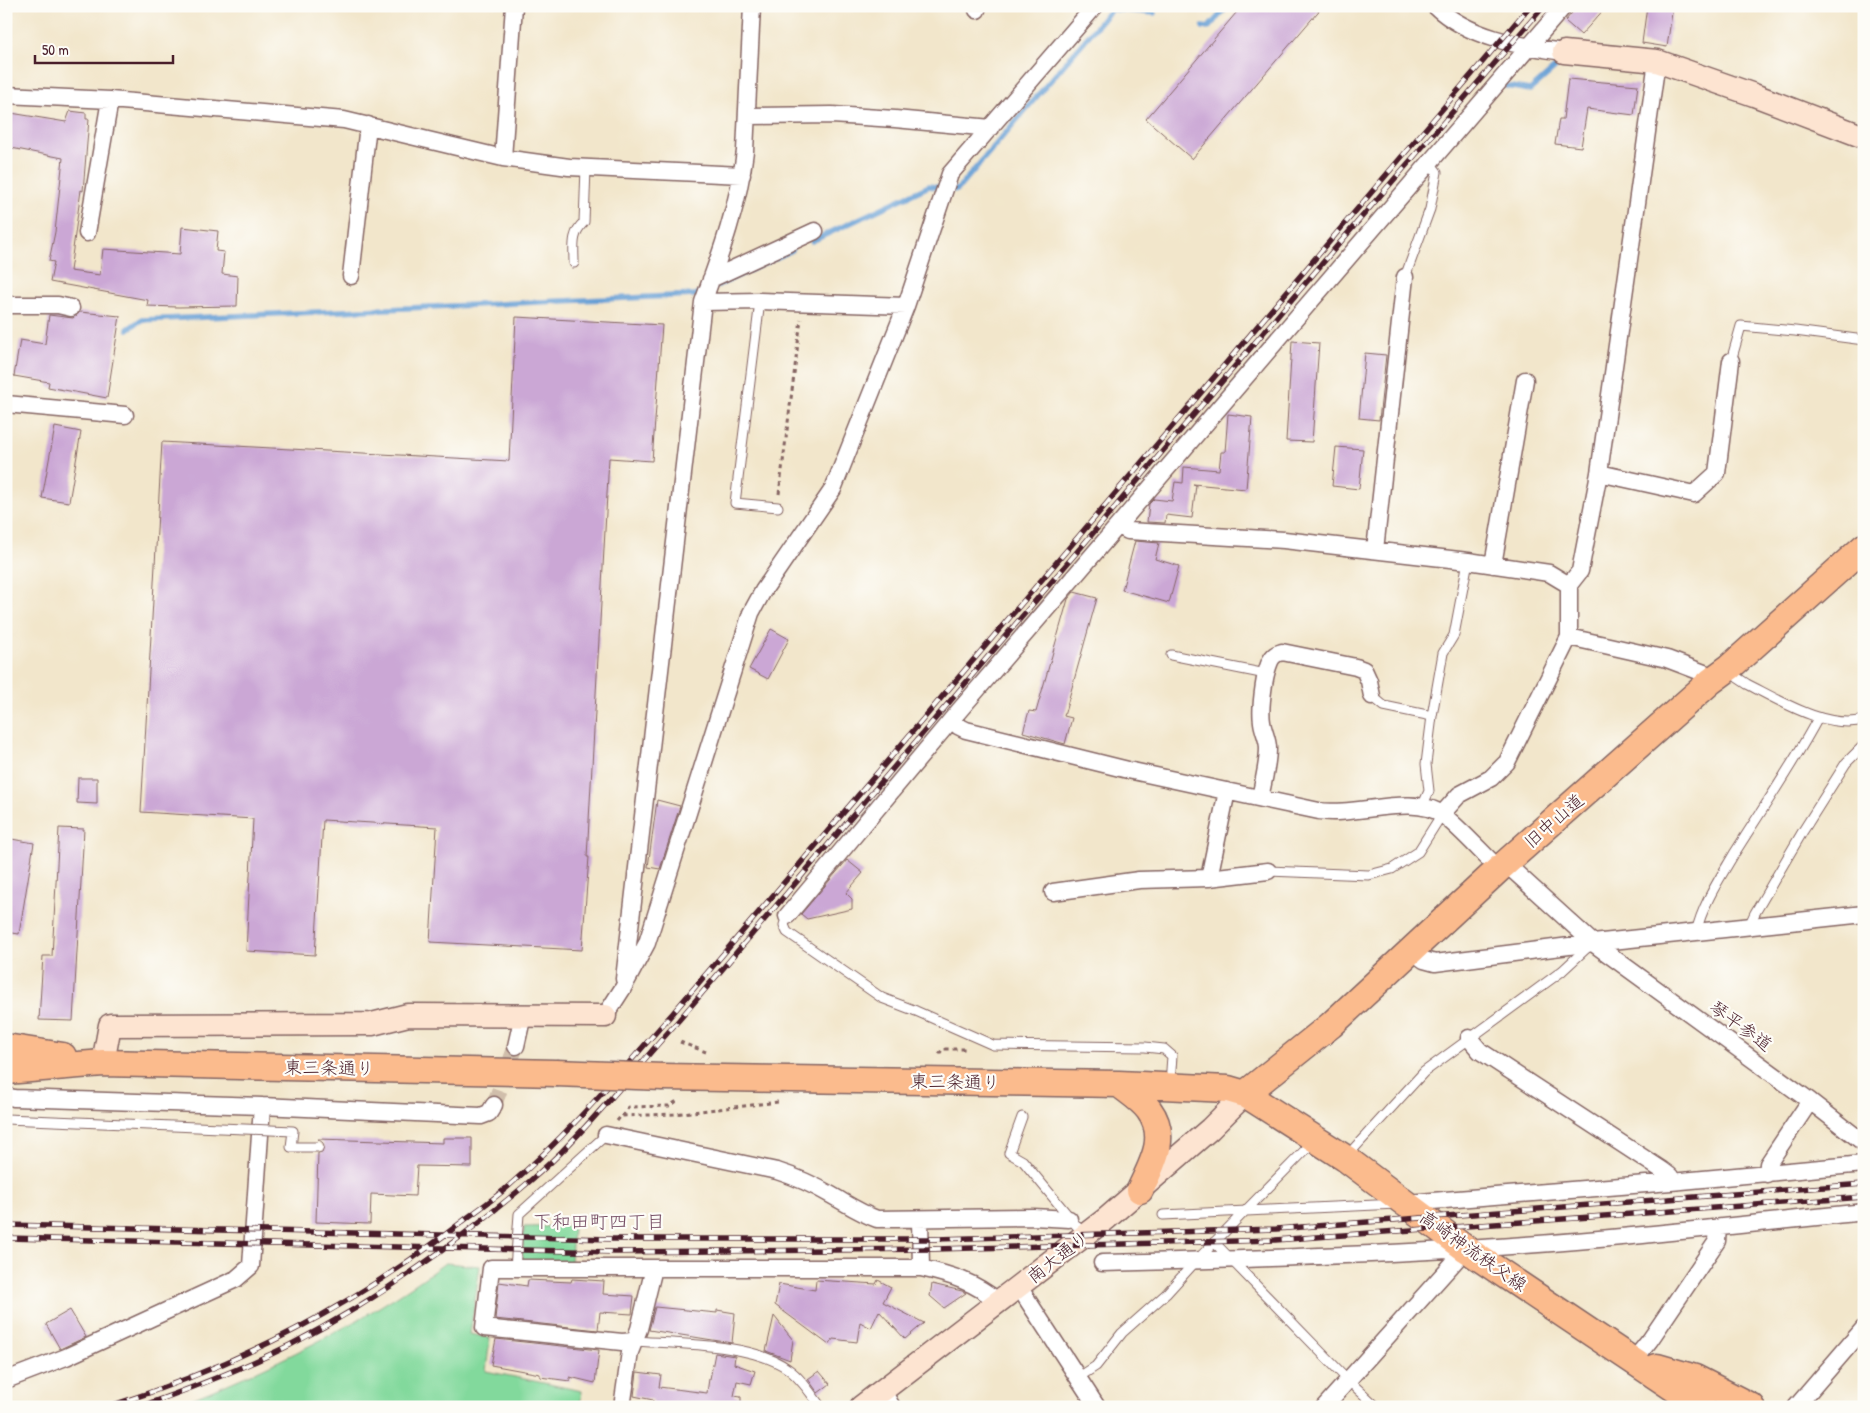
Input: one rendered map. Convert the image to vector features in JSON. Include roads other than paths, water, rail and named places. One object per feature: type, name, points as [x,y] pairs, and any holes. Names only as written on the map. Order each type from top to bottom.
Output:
[{"type":"main road","name":"旧中山道","points":[[1245,1094],[1331,1025],[1502,866],[1864,547]]},
{"type":"main road","name":"東三条通り","points":[[6,1047],[103,1063]]},
{"type":"main road","name":"東三条通り","points":[[6,1071],[103,1063],[663,1077],[1119,1084],[1228,1089],[1245,1094]]},
{"type":"main road","points":[[1119,1084],[1149,1108],[1159,1131],[1157,1153],[1140,1190]]},
{"type":"main road","name":"高崎神流秩父線","points":[[1245,1094],[1345,1158],[1466,1249],[1702,1407]]},
{"type":"main road","points":[[1634,1360],[1672,1407]]},
{"type":"main road","points":[[1634,1360],[1695,1378],[1752,1407]]},
{"type":"street","points":[[503,158],[514,6]]},
{"type":"street","points":[[623,988],[703,302],[730,225],[742,175],[747,116],[752,6]]},
{"type":"street","points":[[103,1063],[110,1025],[372,1024],[408,1015],[605,1016],[623,988],[647,943],[751,613],[763,591],[833,489],[906,306],[950,174],[1096,6]]},
{"type":"street","points":[[1435,6],[1464,27],[1486,35],[1530,47],[1657,61],[1754,95],[1864,137]]},
{"type":"street","points":[[787,916],[952,719],[1564,6]]},
{"type":"street","points":[[952,719],[958,726],[966,730],[1128,770],[1332,813],[1401,806],[1422,807],[1442,814],[1459,795],[1490,778],[1507,762],[1569,638],[1569,585],[1580,571],[1599,473],[1657,61]]},
{"type":"street","points":[[6,95],[110,100],[344,120],[503,158],[586,168],[742,175]]},
{"type":"street","points":[[87,233],[110,100]]},
{"type":"street","points":[[747,116],[832,115],[895,118],[991,128]]},
{"type":"street","points":[[351,276],[368,125]]},
{"type":"street","points":[[711,279],[814,231]]},
{"type":"street","points":[[1375,550],[1405,277]]},
{"type":"street","points":[[703,302],[760,301],[906,306]]},
{"type":"street","points":[[6,305],[58,304],[71,308]]},
{"type":"street","points":[[1599,473],[1694,494],[1717,473],[1730,361]]},
{"type":"street","points":[[1493,565],[1525,380]]},
{"type":"street","points":[[6,404],[125,414]]},
{"type":"street","points":[[1119,526],[1128,531],[1284,540],[1493,565],[1549,573],[1569,585]]},
{"type":"street","points":[[1569,638],[1667,660],[1704,673],[1721,674]]},
{"type":"street","points":[[1260,798],[1268,749],[1262,722],[1262,707],[1266,674],[1275,655],[1282,652],[1364,670],[1369,680],[1372,696]]},
{"type":"street","points":[[1209,878],[1227,791]]},
{"type":"street","name":"琴平参道","points":[[1442,814],[1593,943],[1810,1101],[1864,1143]]},
{"type":"street","points":[[1053,892],[1139,880],[1209,878],[1268,871]]},
{"type":"street","points":[[1412,951],[1424,960],[1435,964],[1593,943],[1864,914]]},
{"type":"street","points":[[516,1046],[523,1015]]},
{"type":"street","points":[[1469,1038],[1480,1051],[1662,1170],[1670,1176],[1671,1182]]},
{"type":"street","name":"南大通り","points":[[860,1407],[887,1399],[999,1302],[1140,1190],[1210,1129],[1245,1094]]},
{"type":"street","points":[[6,1096],[14,1098],[262,1106],[480,1116],[489,1112],[494,1105]]},
{"type":"street","points":[[1767,1174],[1768,1164],[1810,1101]]},
{"type":"street","points":[[6,1380],[66,1357],[236,1279],[251,1266],[262,1106]]},
{"type":"street","points":[[606,1135],[777,1171],[802,1179],[861,1213],[877,1218],[1034,1217],[1069,1219]]},
{"type":"street","points":[[1407,1203],[1767,1174],[1864,1164]]},
{"type":"street","points":[[1102,1263],[1232,1260],[1466,1249],[1718,1228],[1864,1212]]},
{"type":"street","points":[[920,1219],[920,1268]]},
{"type":"street","points":[[1634,1360],[1648,1343],[1717,1241],[1718,1228]]},
{"type":"street","points":[[1324,1407],[1466,1249]]},
{"type":"street","points":[[634,1341],[622,1342],[484,1328],[491,1268],[920,1268],[962,1279],[983,1288],[999,1302]]},
{"type":"street","points":[[622,1407],[630,1352],[639,1329],[654,1268]]},
{"type":"street","points":[[1019,1287],[1097,1407]]},
{"type":"street","points":[[1796,1407],[1864,1328]]},
{"type":"lane","points":[[1405,277],[1430,209],[1436,172],[1430,163]]},
{"type":"lane","points":[[574,263],[574,235],[584,222],[586,168]]},
{"type":"lane","points":[[760,301],[735,503],[778,507]]},
{"type":"lane","points":[[1730,361],[1741,326],[1795,330],[1864,340]]},
{"type":"lane","points":[[1422,807],[1429,791],[1426,764],[1443,653],[1454,634],[1468,562]]},
{"type":"lane","points":[[1171,654],[1266,674]]},
{"type":"lane","points":[[1721,674],[1738,678],[1818,718],[1833,721],[1864,720]]},
{"type":"lane","points":[[1372,696],[1384,706],[1432,716]]},
{"type":"lane","points":[[1696,933],[1699,921],[1722,874],[1767,800],[1798,756],[1818,718]]},
{"type":"lane","points":[[1749,926],[1754,913],[1846,763],[1864,745]]},
{"type":"lane","points":[[1268,871],[1369,875],[1392,870],[1418,852],[1442,814]]},
{"type":"lane","points":[[787,916],[784,924],[787,932],[882,998],[992,1045],[1145,1047],[1164,1049],[1172,1056],[1170,1086]]},
{"type":"lane","points":[[1345,1158],[1424,1072],[1562,971],[1593,943]]},
{"type":"lane","points":[[1022,1117],[1009,1153],[1022,1161],[1084,1236]]},
{"type":"lane","points":[[6,1119],[293,1131],[291,1147],[318,1147]]},
{"type":"lane","points":[[515,1269],[519,1214],[606,1135]]},
{"type":"lane","points":[[1079,1377],[1096,1366],[1122,1333],[1166,1294],[1244,1211],[1316,1139]]},
{"type":"lane","points":[[1163,1215],[1407,1203]]},
{"type":"lane","points":[[1214,1242],[1348,1380],[1377,1407]]},
{"type":"lane","points":[[634,1341],[704,1346],[760,1356],[790,1369],[821,1407]]},
{"type":"waterway","points":[[812,241],[929,186],[957,190],[1114,6]]},
{"type":"waterway","points":[[1203,27],[1208,28],[1228,6]]},
{"type":"waterway","points":[[1112,9],[1154,13]]},
{"type":"waterway","points":[[1506,86],[1530,90],[1555,68]]},
{"type":"waterway","points":[[712,288],[792,250]]},
{"type":"waterway","points":[[128,329],[141,320],[696,295],[702,293]]},
{"type":"tunnel","points":[[494,1105],[516,1046]]},
{"type":"railway","points":[[107,1407],[205,1372],[296,1329],[340,1305],[425,1249],[490,1201],[555,1143],[673,1013],[1530,6]]},
{"type":"railway","points":[[139,1407],[216,1378],[272,1354],[363,1304],[455,1241],[514,1195],[560,1153],[599,1112],[679,1020],[1366,212],[1544,6]]},
{"type":"railway","points":[[6,1225],[613,1239],[936,1239],[1276,1229],[1864,1184]]},
{"type":"railway","points":[[6,1238],[615,1252],[935,1249],[1275,1240],[1864,1197]]},
{"type":"district","name":"下和田町四丁目","points":[[599,1221]]}]
